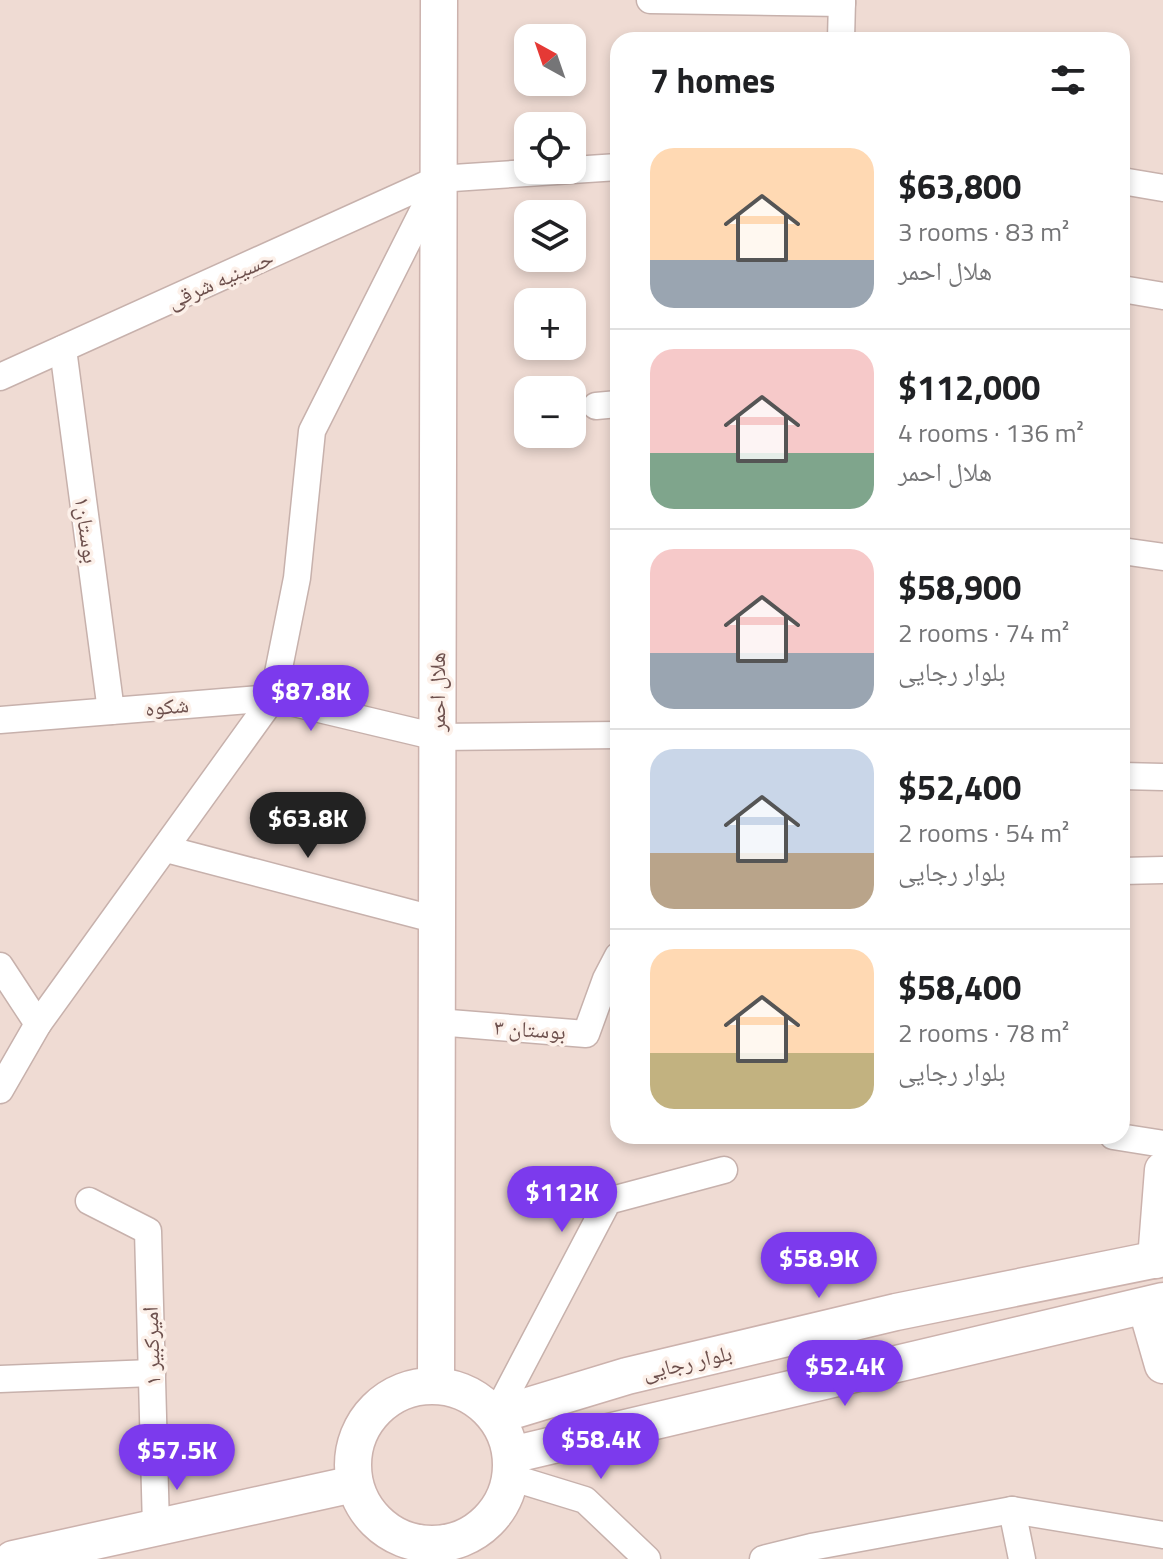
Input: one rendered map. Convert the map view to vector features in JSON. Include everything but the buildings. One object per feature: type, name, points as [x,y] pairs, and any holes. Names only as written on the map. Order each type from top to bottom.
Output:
[{"type":"main road","name":"هلال احمر","points":[[436,1385],[439,0]]},
{"type":"main road","points":[[1159,1259],[1163,1170]]},
{"type":"main road","name":"بلوار رجایی","points":[[495,1416],[627,1376],[896,1312],[1159,1259]]},
{"type":"main road","points":[[511,1466],[1155,1303],[1163,1365]]},
{"type":"main road","points":[[436,1385],[458,1389],[479,1400],[495,1416],[506,1435],[511,1466],[500,1507],[482,1526],[459,1540],[433,1545],[406,1541],[383,1528],[359,1494],[352,1460],[358,1435],[371,1414],[389,1398],[412,1388],[436,1385]]},
{"type":"main road","points":[[13,1559],[156,1527],[359,1494]]},
{"type":"main road","points":[[125,1559],[359,1494]]},
{"type":"street","points":[[650,0],[842,2],[841,32]]},
{"type":"street","points":[[0,1090],[38,1024],[273,698],[297,578],[312,431],[438,179],[610,168]]},
{"type":"street","name":"حسینیه شرقی","points":[[0,377],[438,179]]},
{"type":"street","points":[[1130,182],[1163,188]]},
{"type":"street","points":[[1130,290],[1163,296]]},
{"type":"street","name":"بوستان۱","points":[[63,349],[111,711]]},
{"type":"street","points":[[1130,552],[1163,557]]},
{"type":"street","name":"شکوه","points":[[0,720],[273,698],[437,737],[610,735]]},
{"type":"street","points":[[1130,776],[1163,777]]},
{"type":"street","points":[[166,849],[437,920]]},
{"type":"street","points":[[1130,871],[1163,870]]},
{"type":"street","points":[[0,966],[38,1024]]},
{"type":"street","name":"بوستان ٣","points":[[437,1022],[586,1034],[610,971]]},
{"type":"street","points":[[1130,1139],[1163,1144]]},
{"type":"street","points":[[495,1416],[608,1201],[724,1170]]},
{"type":"street","name":"امیرکبیر ۱","points":[[89,1201],[148,1231],[156,1527]]},
{"type":"street","points":[[0,1379],[152,1373]]},
{"type":"street","points":[[511,1466],[585,1500],[647,1559]]},
{"type":"street","points":[[763,1559],[814,1553],[1012,1510],[1163,1535]]},
{"type":"street","points":[[1012,1510],[1022,1559]]},
{"type":"shaded area","points":[[0,0],[1163,0],[1163,1559],[0,1559]]}]
